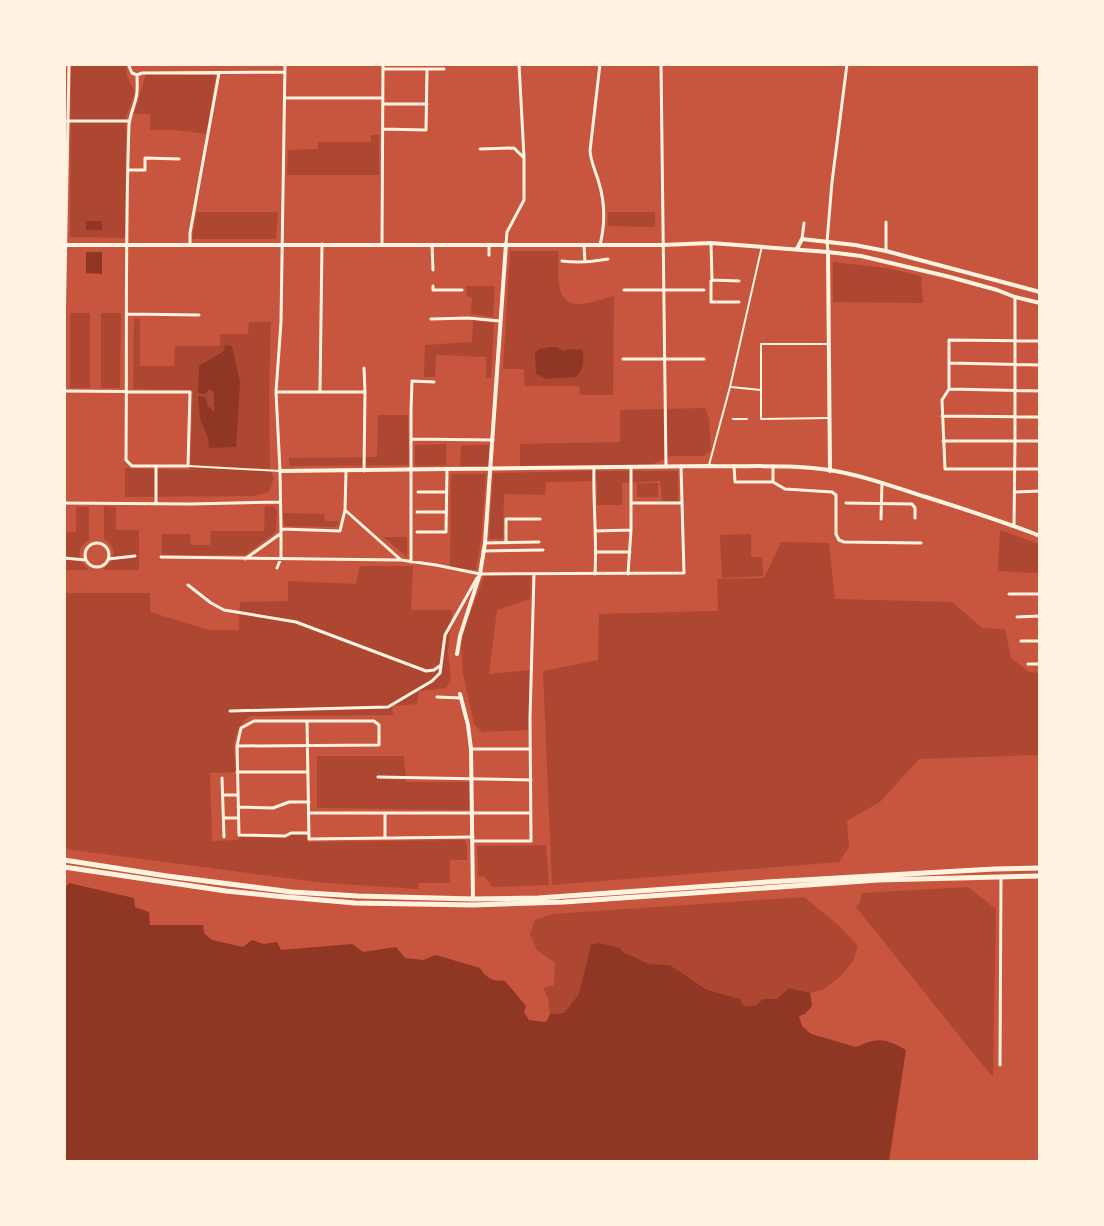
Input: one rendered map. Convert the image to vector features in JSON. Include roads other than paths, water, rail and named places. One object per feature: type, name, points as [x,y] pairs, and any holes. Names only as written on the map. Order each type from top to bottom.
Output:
[{"type":"main road","points":[[64,860],[292,892],[473,899],[538,898],[778,881],[1040,868]]},
{"type":"main road","points":[[64,867],[275,896],[355,903],[473,905],[564,903],[878,880],[1040,876]]},
{"type":"street","points":[[64,334],[69,64]]},
{"type":"street","points":[[128,64],[132,72],[137,75]]},
{"type":"street","points":[[277,568],[281,558],[276,392],[280,322],[285,64]]},
{"type":"street","points":[[457,654],[460,636],[480,574],[484,543],[507,232],[524,200],[519,64]]},
{"type":"street","points":[[600,64],[590,151],[604,209],[600,245]]},
{"type":"street","points":[[661,64],[666,467]]},
{"type":"street","points":[[830,471],[827,242],[847,64]]},
{"type":"street","points":[[382,244],[383,67],[444,69]]},
{"type":"street","points":[[383,129],[426,130],[427,69]]},
{"type":"street","points":[[137,75],[142,73],[285,72]]},
{"type":"street","points":[[190,245],[219,73]]},
{"type":"street","points":[[137,75],[137,96],[129,121],[127,246],[126,460],[132,466],[188,466],[280,471],[364,471],[773,465],[830,471],[882,483],[1040,536]]},
{"type":"street","points":[[285,98],[383,98]]},
{"type":"street","points":[[383,104],[427,104]]},
{"type":"street","points":[[67,121],[129,121]]},
{"type":"street","points":[[480,149],[514,148],[524,157]]},
{"type":"street","points":[[129,170],[145,170],[145,158],[178,159]]},
{"type":"street","points":[[886,222],[886,251]]},
{"type":"street","points":[[797,249],[802,239],[804,223]]},
{"type":"street","points":[[802,239],[886,251],[1038,291],[1040,286]]},
{"type":"street","points":[[65,244],[127,246],[711,243],[762,246],[861,256],[1040,303]]},
{"type":"street","points":[[711,243],[711,302],[739,302]]},
{"type":"street","points":[[320,392],[322,244]]},
{"type":"street","points":[[489,244],[489,255]]},
{"type":"street","points":[[432,245],[433,270]]},
{"type":"street","points":[[584,245],[585,262]]},
{"type":"street","points":[[709,465],[730,387],[762,246]]},
{"type":"street","points":[[562,261],[576,263],[608,259]]},
{"type":"street","points":[[711,280],[739,281]]},
{"type":"street","points":[[433,286],[433,290],[462,290]]},
{"type":"street","points":[[624,290],[704,290]]},
{"type":"street","points":[[1014,526],[1015,297]]},
{"type":"street","points":[[127,314],[199,315]]},
{"type":"street","points":[[431,319],[468,318],[500,321]]},
{"type":"street","points":[[1040,341],[949,340],[949,389],[942,400],[945,469],[1040,470]]},
{"type":"street","points":[[761,419],[761,344],[829,344]]},
{"type":"street","points":[[623,359],[704,359]]},
{"type":"street","points":[[949,363],[1040,365]]},
{"type":"street","points":[[364,368],[364,471]]},
{"type":"street","points":[[411,562],[412,381],[434,382]]},
{"type":"street","points":[[730,387],[761,390]]},
{"type":"street","points":[[949,389],[1040,391]]},
{"type":"street","points":[[64,391],[190,392],[188,466]]},
{"type":"street","points":[[276,392],[365,392]]},
{"type":"street","points":[[942,416],[1040,417]]},
{"type":"street","points":[[756,418],[830,418]]},
{"type":"street","points":[[733,419],[747,419]]},
{"type":"street","points":[[721,420],[727,420]]},
{"type":"street","points":[[411,439],[493,440]]},
{"type":"street","points":[[944,441],[1040,441]]},
{"type":"street","points":[[773,465],[773,482]]},
{"type":"street","points":[[156,466],[156,504]]},
{"type":"street","points":[[161,557],[401,560],[480,574],[684,573],[681,466]]},
{"type":"street","points":[[734,466],[735,482],[773,482],[785,489],[832,492],[836,495],[836,534],[839,540],[844,542],[921,543]]},
{"type":"street","points":[[628,574],[631,467]]},
{"type":"street","points":[[594,468],[596,574]]},
{"type":"street","points":[[417,532],[446,532],[447,470]]},
{"type":"street","points":[[281,529],[340,531],[345,510],[346,471]]},
{"type":"street","points":[[881,519],[882,483]]},
{"type":"street","points":[[1015,492],[1040,491]]},
{"type":"street","points":[[418,492],[446,492]]},
{"type":"street","points":[[64,503],[280,502]]},
{"type":"street","points":[[631,503],[682,503]]},
{"type":"street","points":[[846,503],[912,504],[915,508],[915,518]]},
{"type":"street","points":[[345,510],[401,560]]},
{"type":"street","points":[[417,512],[446,512]]},
{"type":"street","points":[[506,543],[506,519],[540,519]]},
{"type":"street","points":[[596,531],[631,530]]},
{"type":"street","points":[[245,559],[280,534]]},
{"type":"street","points":[[484,543],[540,542]]},
{"type":"street","points":[[108,559],[104,545],[96,543],[87,548],[85,556],[91,565],[99,566],[108,559],[135,556]]},
{"type":"street","points":[[483,551],[543,550]]},
{"type":"street","points":[[596,552],[630,552]]},
{"type":"street","points":[[64,558],[86,560]]},
{"type":"street","points":[[230,711],[388,707],[432,681],[440,673],[446,635],[480,574]]},
{"type":"street","points":[[307,721],[309,839],[531,841],[530,749],[534,574]]},
{"type":"street","points":[[188,585],[224,610],[296,622],[426,671],[434,670],[441,665]]},
{"type":"street","points":[[1010,594],[1040,594]]},
{"type":"street","points":[[1017,616],[1040,616]]},
{"type":"street","points":[[1021,641],[1040,641]]},
{"type":"street","points":[[1028,664],[1040,664]]},
{"type":"street","points":[[437,697],[461,696],[468,725],[472,779],[473,899]]},
{"type":"street","points":[[237,746],[379,745],[379,725],[374,721],[254,721],[241,728],[237,746],[239,835],[285,836],[291,833],[309,833]]},
{"type":"street","points":[[471,749],[530,749]]},
{"type":"street","points":[[237,772],[308,772]]},
{"type":"street","points":[[378,777],[531,780]]},
{"type":"street","points":[[222,778],[224,837]]},
{"type":"street","points":[[223,795],[238,795]]},
{"type":"street","points":[[238,807],[273,808],[289,802],[309,802]]},
{"type":"street","points":[[309,813],[531,813]]},
{"type":"street","points":[[385,813],[385,838]]},
{"type":"street","points":[[223,818],[238,818]]},
{"type":"street","points":[[1000,1065],[1001,876]]}]
